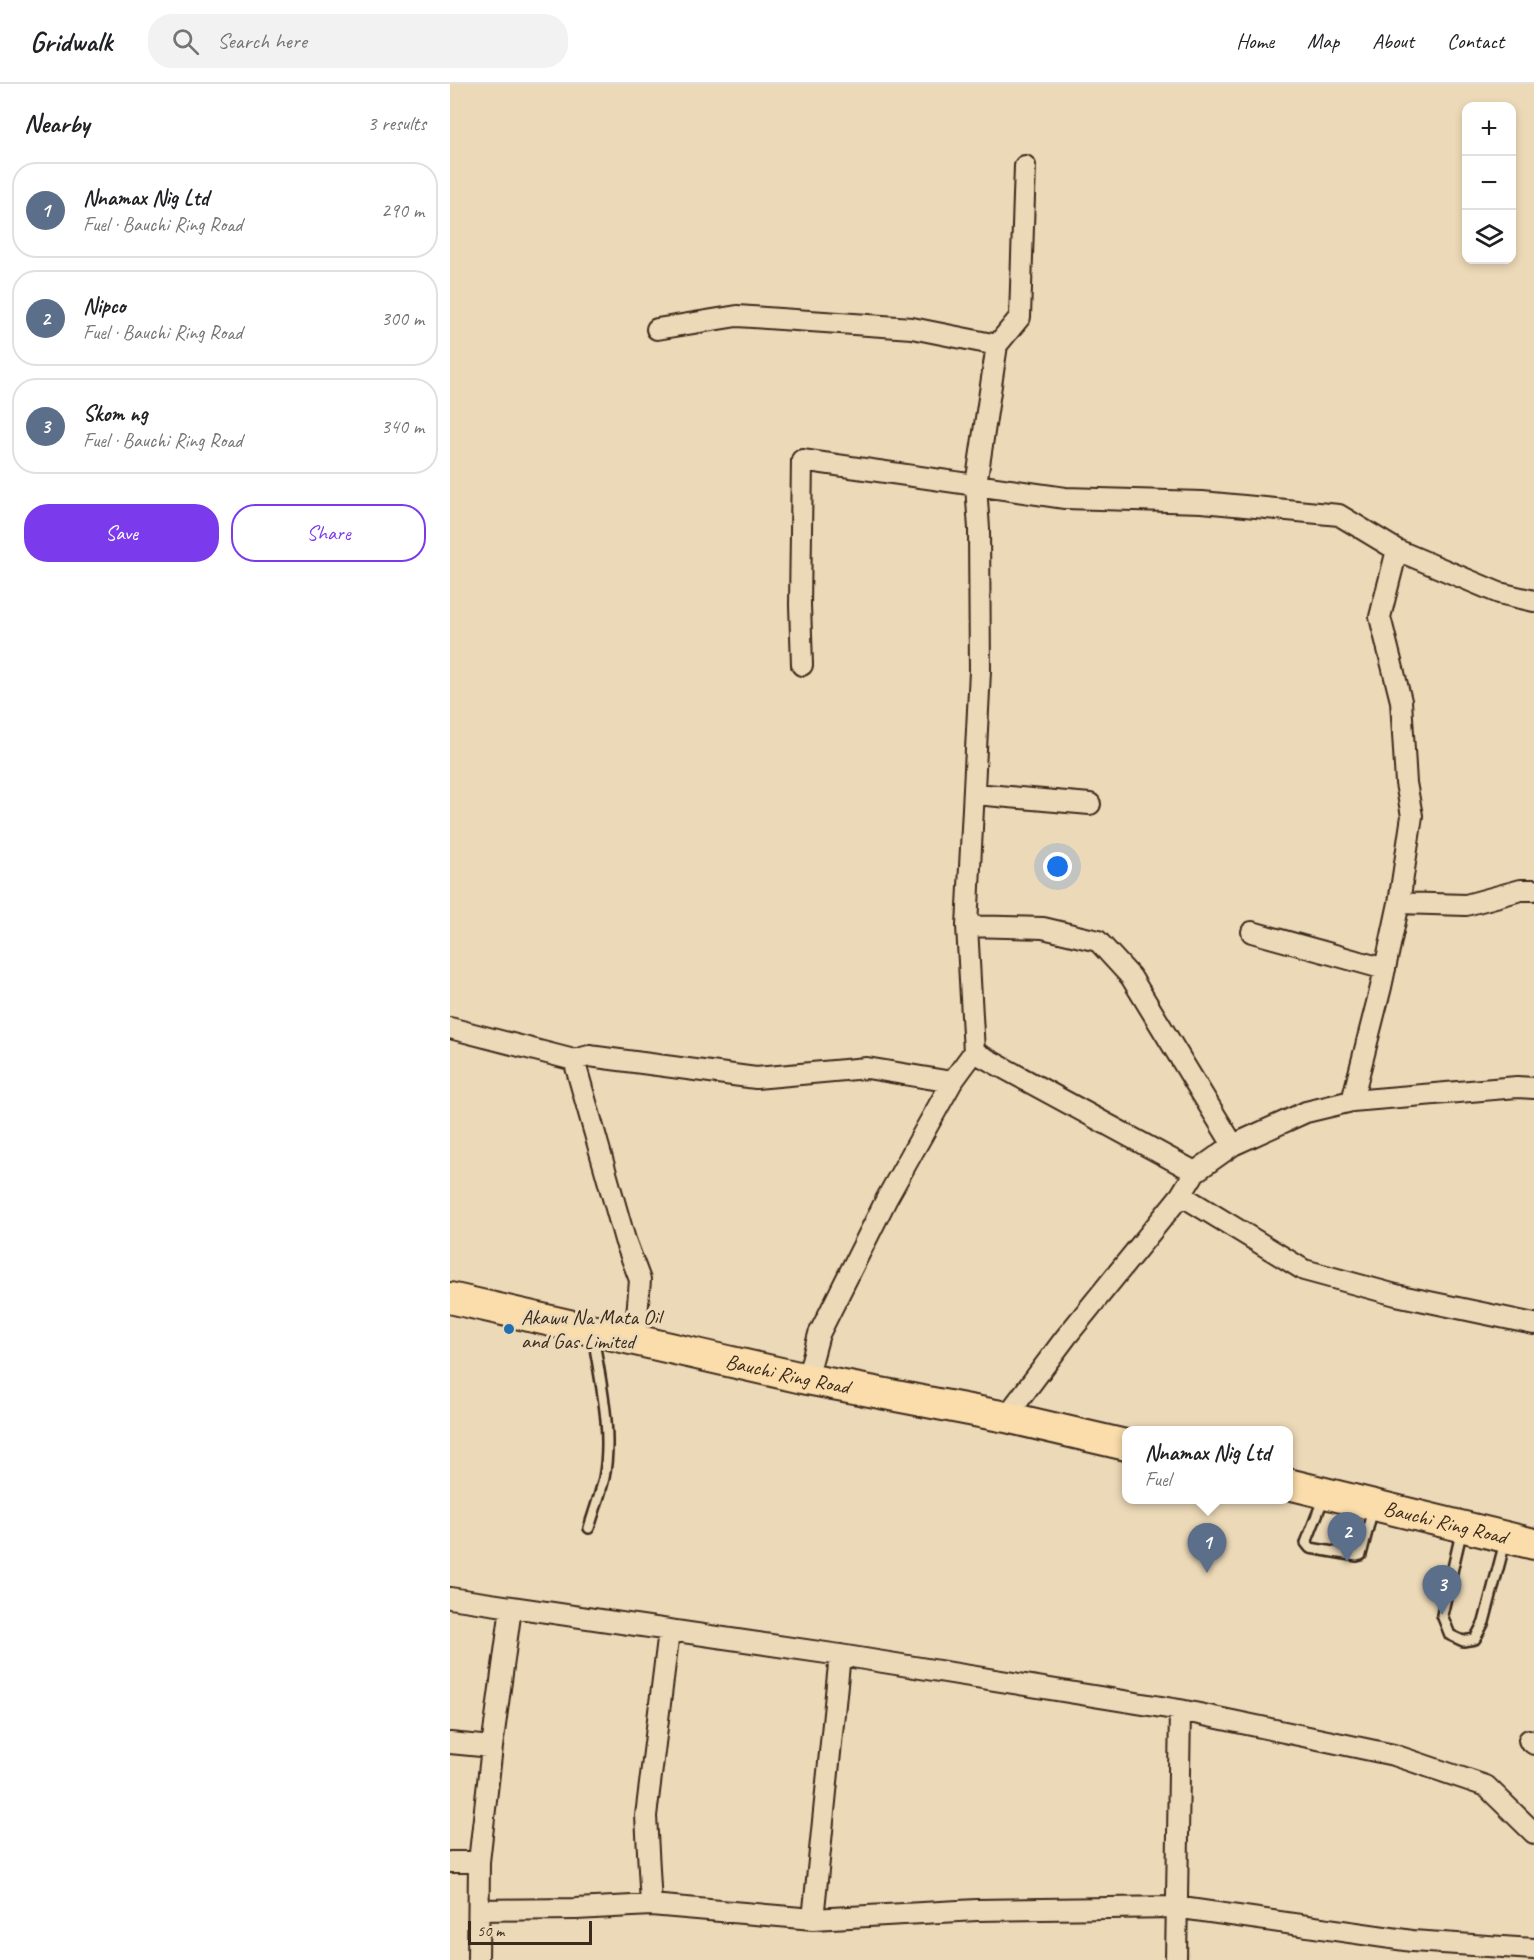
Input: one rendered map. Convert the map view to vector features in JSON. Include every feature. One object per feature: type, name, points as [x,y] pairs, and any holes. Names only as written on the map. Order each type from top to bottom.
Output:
[{"type":"main road","name":"Bauchi Ring Road","points":[[450,1298],[807,1380],[1006,1417],[1122,1445]]},
{"type":"main road","name":"Bauchi Ring Road","points":[[1293,1485],[1520,1540]]},
{"type":"street","points":[[807,1380],[819,1334],[887,1198],[952,1082],[974,1052],[968,926],[980,671],[979,529],[976,485],[997,345],[1020,317],[1025,166]]},
{"type":"street","points":[[657,329],[736,316],[912,328],[997,345]]},
{"type":"street","points":[[802,666],[800,605],[802,460],[1065,498],[1202,502],[1338,515],[1397,550],[1499,593],[1534,601]]},
{"type":"street","points":[[1352,1101],[1399,903],[1412,816],[1406,783],[1401,701],[1380,617],[1397,550]]},
{"type":"street","points":[[975,794],[1090,804]]},
{"type":"street","points":[[1399,903],[1466,905],[1521,890],[1534,890]]},
{"type":"street","points":[[968,926],[1044,928],[1098,941],[1131,977],[1233,1145]]},
{"type":"street","points":[[1252,932],[1385,969]]},
{"type":"street","points":[[450,1028],[574,1060],[589,1056],[756,1078],[867,1068],[952,1082]]},
{"type":"street","points":[[974,1052],[1195,1172]]},
{"type":"street","points":[[574,1060],[625,1240],[640,1280],[635,1340]]},
{"type":"street","points":[[1006,1417],[1066,1337],[1181,1195],[1195,1172],[1233,1145],[1306,1112],[1352,1101],[1516,1087],[1534,1088]]},
{"type":"street","points":[[1181,1195],[1304,1270],[1396,1295],[1534,1324]]},
{"type":"street","points":[[450,1598],[840,1655],[1180,1710],[1394,1755],[1486,1785],[1534,1833]]},
{"type":"street","points":[[478,1960],[479,1862],[511,1608]]},
{"type":"street","points":[[651,1905],[646,1816],[669,1631]]},
{"type":"street","points":[[813,1918],[840,1655]]},
{"type":"street","points":[[1176,1960],[1175,1907],[1180,1710]]},
{"type":"street","points":[[450,1743],[492,1748]]},
{"type":"street","points":[[450,1862],[479,1862]]},
{"type":"street","points":[[479,1910],[576,1909],[651,1905],[813,1918],[977,1910],[1175,1907],[1412,1941],[1534,1949]]},
{"type":"lane","points":[[589,1528],[604,1478],[607,1444],[605,1412],[592,1329]]},
{"type":"lane","points":[[1326,1493],[1306,1544],[1310,1548],[1361,1555],[1374,1505]]},
{"type":"lane","points":[[1463,1527],[1442,1615],[1450,1635],[1463,1641],[1474,1639],[1484,1622],[1520,1540]]},
{"type":"place","name":"Akawu Na Mata Oil and Gas Limited","points":[[509,1329]]},
{"type":"place","name":"Nipco","points":[[1347,1562]]},
{"type":"place","name":"Nnamax Nig Ltd","points":[[1207,1573]]},
{"type":"place","name":"Skom ng","points":[[1442,1615]]}]
